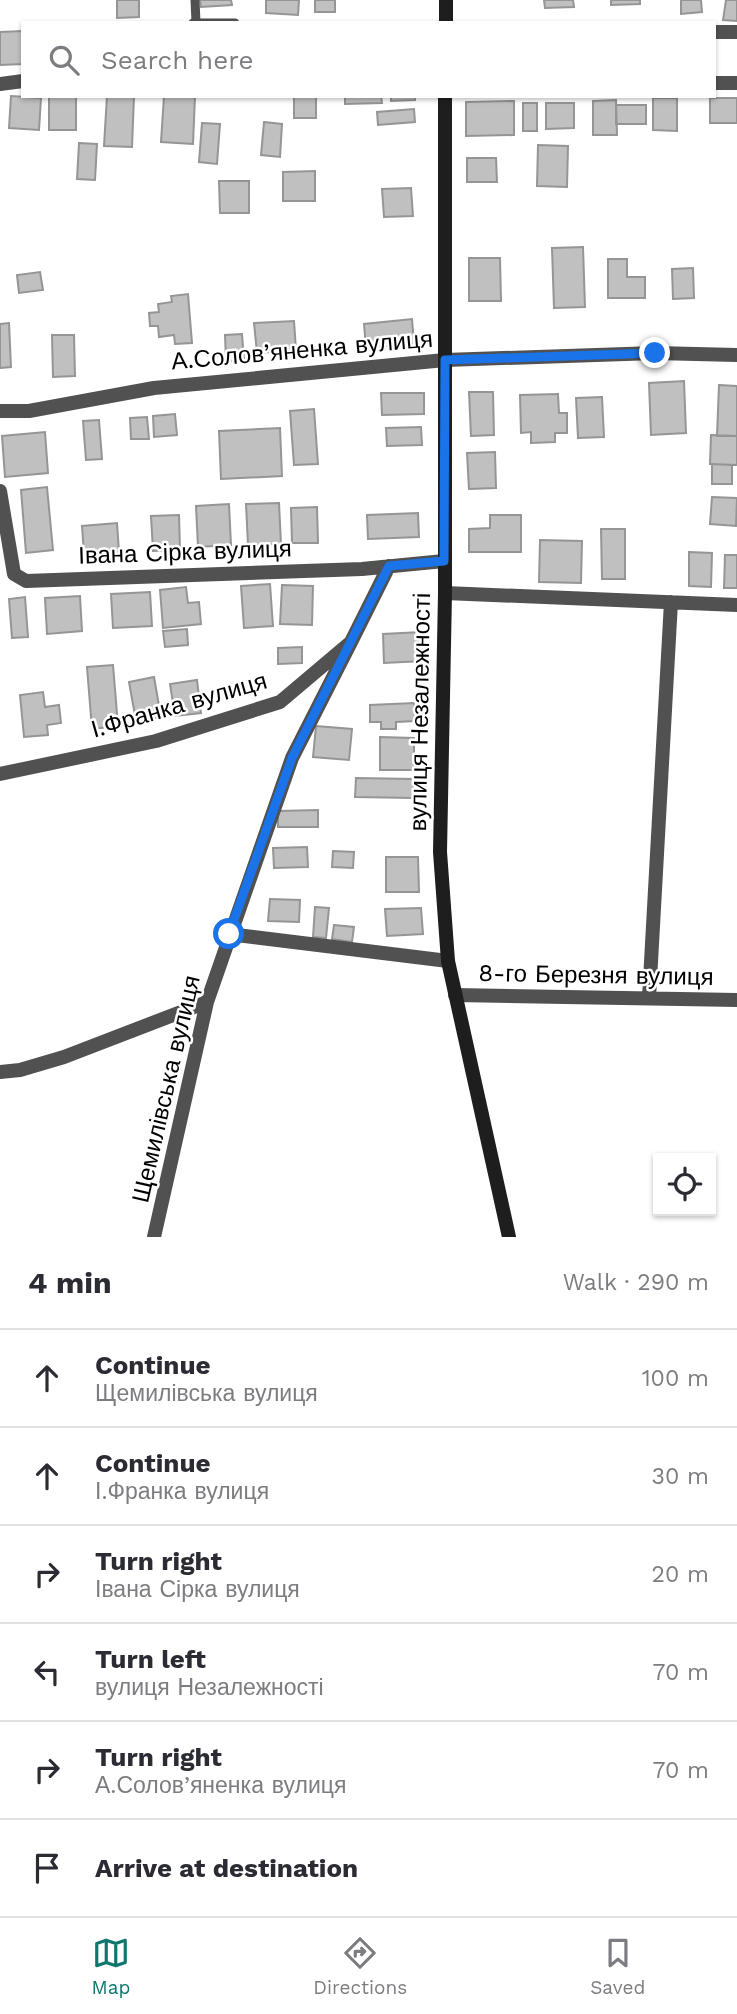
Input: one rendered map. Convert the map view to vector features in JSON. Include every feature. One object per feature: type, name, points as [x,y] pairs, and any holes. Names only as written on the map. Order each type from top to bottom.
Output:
[{"type":"street","points":[[446,0],[446,21]]},
{"type":"street","points":[[716,32],[737,32]]},
{"type":"street","points":[[0,84],[21,81]]},
{"type":"street","points":[[716,83],[737,83]]},
{"type":"street","name":"вулиця Незалежності","points":[[445,98],[445,593],[440,852],[447,961],[509,1237]]},
{"type":"street","name":"А.Солов’яненка вулиця","points":[[0,411],[29,411],[154,387],[445,360],[655,353],[737,355]]},
{"type":"street","name":"Івана Сірка вулиця","points":[[0,491],[14,574],[26,581],[389,566],[444,561]]},
{"type":"street","name":"І.Франка вулиця","points":[[0,774],[156,741],[281,702],[351,642],[389,566]]},
{"type":"street","points":[[445,593],[737,605]]},
{"type":"street","points":[[649,998],[671,602]]},
{"type":"street","name":"Щемилівська вулиця","points":[[154,1237],[207,1002],[229,934],[292,758],[351,642]]},
{"type":"street","name":"8-го Березня вулиця","points":[[229,934],[447,961]]},
{"type":"street","name":"8-го Березня вулиця","points":[[455,995],[737,1000]]},
{"type":"street","points":[[0,1072],[20,1070],[64,1057],[207,1002]]},
{"type":"lane","points":[[194,21],[195,0]]},
{"type":"building","points":[[117,0],[139,0],[139,17],[117,18]]},
{"type":"building","points":[[200,0],[231,0],[232,5],[201,7]]},
{"type":"building","points":[[266,0],[299,0],[298,15],[266,13]]},
{"type":"building","points":[[315,0],[335,0],[335,12],[315,12]]},
{"type":"building","points":[[544,0],[573,0],[574,7],[545,8]]},
{"type":"building","points":[[611,0],[640,0],[640,4],[611,5]]},
{"type":"building","points":[[681,0],[701,0],[702,12],[681,14]]},
{"type":"building","points":[[726,0],[737,0],[737,21],[723,20]]},
{"type":"building","points":[[21,31],[21,64],[0,65],[0,32]]},
{"type":"building","points":[[11,96],[41,98],[39,130],[9,128]]},
{"type":"building","points":[[49,98],[76,98],[76,130],[49,130]]},
{"type":"building","points":[[107,98],[134,98],[132,147],[104,146]]},
{"type":"building","points":[[164,98],[195,98],[193,144],[161,142]]},
{"type":"building","points":[[294,98],[316,98],[316,118],[294,118]]},
{"type":"building","points":[[345,98],[381,98],[382,103],[345,104]]},
{"type":"building","points":[[391,98],[415,98],[415,100],[391,101]]},
{"type":"building","points":[[653,98],[677,98],[677,131],[653,130]]},
{"type":"building","points":[[710,98],[737,98],[737,123],[710,123]]},
{"type":"building","points":[[616,100],[617,135],[593,135],[593,101]]},
{"type":"building","points":[[514,101],[514,135],[466,136],[466,102]]},
{"type":"building","points":[[523,103],[537,103],[537,131],[523,131]]},
{"type":"building","points":[[546,103],[574,103],[574,128],[546,129]]},
{"type":"building","points":[[616,105],[646,105],[646,124],[616,124]]},
{"type":"building","points":[[414,109],[415,122],[378,125],[377,112]]},
{"type":"building","points":[[264,122],[282,124],[280,157],[261,155]]},
{"type":"building","points":[[202,123],[220,124],[217,164],[199,162]]},
{"type":"building","points":[[79,143],[97,144],[95,180],[77,179]]},
{"type":"building","points":[[538,145],[568,146],[567,187],[537,186]]},
{"type":"building","points":[[467,158],[496,158],[497,182],[467,182]]},
{"type":"building","points":[[315,171],[315,201],[283,201],[283,172]]},
{"type":"building","points":[[219,181],[249,181],[249,213],[220,213]]},
{"type":"building","points":[[411,188],[413,216],[384,217],[382,189]]},
{"type":"building","points":[[583,247],[585,307],[554,308],[552,248]]},
{"type":"building","points":[[469,258],[500,258],[501,301],[469,301]]},
{"type":"building","points":[[608,259],[627,259],[627,277],[645,277],[645,298],[608,298]]},
{"type":"building","points":[[693,268],[694,298],[673,299],[672,269]]},
{"type":"building","points":[[40,272],[43,290],[19,293],[17,275]]},
{"type":"building","points":[[188,294],[192,343],[175,344],[174,335],[159,337],[158,326],[150,326],[149,313],[159,312],[158,304],[172,302],[171,296]]},
{"type":"building","points":[[412,319],[414,343],[366,348],[364,324]]},
{"type":"building","points":[[294,321],[296,350],[257,353],[254,323]]},
{"type":"building","points":[[9,323],[11,367],[0,368],[0,324]]},
{"type":"building","points":[[242,334],[244,360],[226,361],[225,335]]},
{"type":"building","points":[[52,335],[74,335],[75,376],[53,377]]},
{"type":"building","points":[[684,381],[686,433],[651,435],[649,383]]},
{"type":"building","points":[[719,385],[737,386],[737,436],[717,436]]},
{"type":"building","points":[[469,392],[493,392],[494,435],[471,436]]},
{"type":"building","points":[[381,393],[424,393],[424,414],[382,415]]},
{"type":"building","points":[[558,394],[559,413],[567,413],[567,433],[555,433],[555,442],[531,443],[531,432],[521,433],[520,395]]},
{"type":"building","points":[[602,397],[604,437],[578,438],[576,398]]},
{"type":"building","points":[[314,409],[318,464],[294,465],[290,411]]},
{"type":"building","points":[[175,414],[177,435],[154,437],[153,416]]},
{"type":"building","points":[[147,417],[149,439],[131,439],[130,418]]},
{"type":"building","points":[[99,420],[102,459],[86,460],[83,421]]},
{"type":"building","points":[[421,427],[422,445],[387,446],[386,428]]},
{"type":"building","points":[[280,428],[282,476],[221,479],[219,431]]},
{"type":"building","points":[[45,432],[48,473],[5,477],[2,436]]},
{"type":"building","points":[[711,435],[737,436],[737,465],[710,464]]},
{"type":"building","points":[[495,452],[496,488],[469,489],[467,453]]},
{"type":"building","points":[[712,464],[732,465],[732,484],[712,484]]},
{"type":"building","points":[[47,487],[53,550],[26,553],[21,490]]},
{"type":"building","points":[[712,497],[737,498],[736,526],[710,524]]},
{"type":"building","points":[[279,503],[281,544],[248,545],[246,504]]},
{"type":"building","points":[[229,504],[231,545],[198,547],[196,506]]},
{"type":"building","points":[[317,507],[318,543],[292,543],[291,508]]},
{"type":"building","points":[[418,513],[419,537],[368,539],[367,515]]},
{"type":"building","points":[[179,515],[180,550],[153,551],[151,516]]},
{"type":"building","points":[[490,515],[521,515],[521,552],[469,552],[469,529],[490,528]]},
{"type":"building","points":[[117,523],[119,552],[84,554],[82,526]]},
{"type":"building","points":[[601,529],[625,529],[625,579],[602,579]]},
{"type":"building","points":[[540,540],[582,541],[581,583],[539,582]]},
{"type":"building","points":[[689,552],[712,553],[711,587],[689,586]]},
{"type":"building","points":[[725,555],[737,555],[737,588],[724,588]]},
{"type":"building","points":[[270,584],[273,626],[244,628],[241,586]]},
{"type":"building","points":[[282,585],[313,586],[312,625],[280,624]]},
{"type":"building","points":[[186,587],[188,603],[199,602],[201,624],[163,628],[160,590]]},
{"type":"building","points":[[150,592],[152,626],[113,628],[111,594]]},
{"type":"building","points":[[80,596],[82,631],[47,634],[45,598]]},
{"type":"building","points":[[25,597],[28,637],[12,638],[9,599]]},
{"type":"building","points":[[187,629],[188,645],[165,647],[163,631]]},
{"type":"building","points":[[421,632],[423,661],[384,663],[383,634]]},
{"type":"building","points":[[302,647],[302,663],[278,664],[278,648]]},
{"type":"building","points":[[113,665],[118,726],[92,729],[87,667]]},
{"type":"building","points":[[154,677],[161,717],[136,721],[129,682]]},
{"type":"building","points":[[197,680],[201,713],[175,716],[170,684]]},
{"type":"building","points":[[43,692],[45,707],[59,705],[61,723],[47,725],[48,735],[24,737],[20,695]]},
{"type":"building","points":[[414,703],[415,721],[396,722],[396,729],[381,729],[381,722],[370,722],[370,705]]},
{"type":"building","points":[[316,726],[352,729],[349,760],[313,757]]},
{"type":"building","points":[[380,737],[414,738],[414,770],[380,770]]},
{"type":"building","points":[[356,778],[414,779],[413,798],[355,797]]},
{"type":"building","points":[[318,810],[318,827],[278,827],[278,811]]},
{"type":"building","points":[[307,847],[308,867],[274,868],[273,848]]},
{"type":"building","points":[[333,851],[354,852],[353,868],[332,867]]},
{"type":"building","points":[[386,857],[418,857],[419,892],[386,892]]},
{"type":"building","points":[[270,899],[300,900],[299,922],[268,921]]},
{"type":"building","points":[[315,907],[329,908],[326,938],[313,937]]},
{"type":"building","points":[[421,908],[423,934],[387,936],[385,909]]},
{"type":"building","points":[[334,925],[354,927],[352,942],[332,939]]},
{"type":"route","points":[[229,934],[292,758],[389,566],[444,561],[445,360],[655,353]]}]
